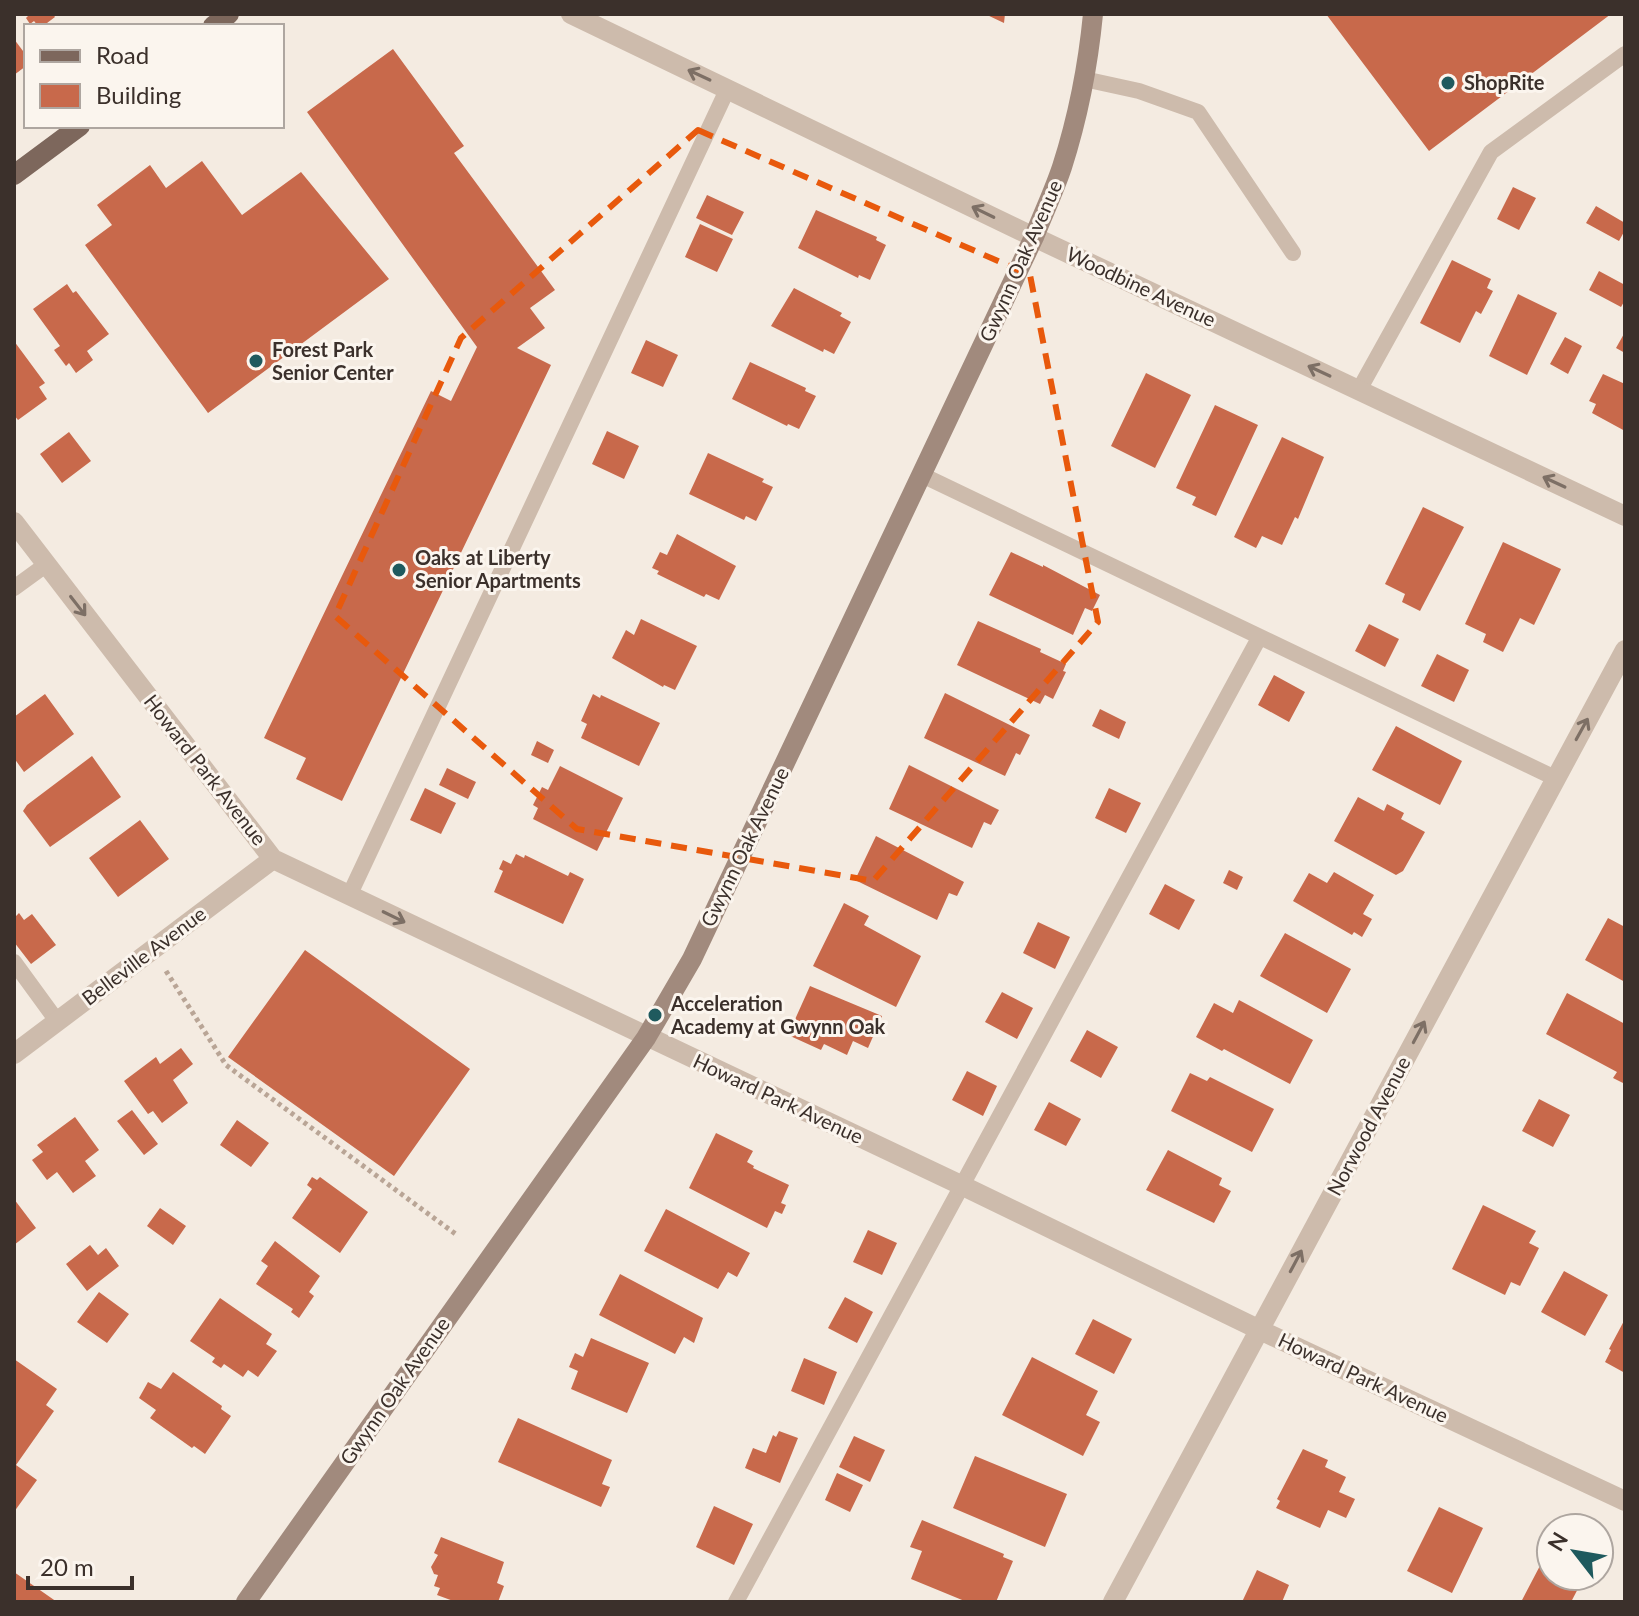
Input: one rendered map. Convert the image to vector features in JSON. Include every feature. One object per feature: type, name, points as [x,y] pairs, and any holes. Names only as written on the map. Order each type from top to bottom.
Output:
[{"type":"main road","name":"Gwynn Oak Avenue","points":[[246,1602],[646,1038],[699,945],[1034,237],[1062,169],[1084,79],[1093,14]]},
{"type":"main road","points":[[14,175],[77,128]]},
{"type":"street","name":"Woodbine Avenue","points":[[571,14],[1625,516]]},
{"type":"street","name":"Howard Park Avenue","points":[[14,522],[273,859],[1625,1501]]},
{"type":"street","name":"Norwood Avenue","points":[[1113,1602],[1625,650]]},
{"type":"street","name":"Belleville Avenue","points":[[14,1054],[273,859]]},
{"type":"lane","points":[[1359,390],[1491,152],[1625,54]]},
{"type":"lane","points":[[1084,79],[1139,91],[1198,112],[1293,253]]},
{"type":"lane","points":[[349,896],[728,88]]},
{"type":"lane","points":[[922,475],[1555,778]]},
{"type":"lane","points":[[14,588],[47,564]]},
{"type":"lane","points":[[736,1602],[1259,638]]},
{"type":"lane","points":[[14,962],[57,1021]]},
{"type":"path","points":[[151,951],[226,1065],[457,1235]]},
{"type":"highlighted area","points":[[698,130],[1030,275],[1098,622],[873,881],[577,829],[335,616],[461,338]]},
{"type":"building","points":[[53,14],[55,17],[46,24],[34,21],[30,24],[26,18]]},
{"type":"building","points":[[985,14],[1005,14],[1004,23]]},
{"type":"building","name":"ShopRite","points":[[1326,14],[1611,14],[1429,151]]},
{"type":"building","points":[[14,39],[24,52],[24,68],[14,75]]},
{"type":"building","name":"Oaks at Liberty Senior Apartments","points":[[393,49],[464,146],[454,153],[555,290],[530,308],[545,328],[517,348],[551,365],[342,801],[296,779],[306,758],[264,738],[431,391],[451,401],[477,347],[307,112]]},
{"type":"building","name":"Forest Park Senior Center","points":[[202,161],[242,215],[301,172],[389,279],[208,413],[85,245],[112,225],[97,205],[150,165],[166,188]]},
{"type":"building","points":[[1513,187],[1536,198],[1519,230],[1497,219]]},
{"type":"building","points":[[707,195],[744,212],[732,235],[696,218]]},
{"type":"building","points":[[1596,206],[1625,223],[1619,241],[1586,223]]},
{"type":"building","points":[[816,210],[877,237],[876,240],[886,245],[870,280],[859,275],[858,278],[798,248]]},
{"type":"building","points":[[700,224],[733,239],[717,272],[685,257]]},
{"type":"building","points":[[1452,260],[1491,279],[1487,288],[1493,291],[1481,314],[1476,311],[1460,343],[1420,323]]},
{"type":"building","points":[[1599,271],[1625,285],[1625,300],[1621,307],[1589,290]]},
{"type":"building","points":[[67,284],[109,334],[87,351],[93,360],[76,373],[54,350],[60,346],[33,309]]},
{"type":"building","points":[[794,288],[842,313],[840,316],[851,322],[834,354],[824,349],[823,352],[771,326]]},
{"type":"building","points":[[1518,294],[1557,313],[1527,375],[1489,356]]},
{"type":"building","points":[[1625,332],[1625,353],[1616,348]]},
{"type":"building","points":[[1565,337],[1582,346],[1568,374],[1550,364]]},
{"type":"building","points":[[646,340],[678,355],[663,387],[631,373]]},
{"type":"building","points":[[14,341],[45,383],[39,387],[47,399],[18,420],[14,415]]},
{"type":"building","points":[[750,362],[806,388],[805,391],[816,396],[799,429],[732,399]]},
{"type":"building","points":[[1146,373],[1191,395],[1155,468],[1111,446]]},
{"type":"building","points":[[1603,374],[1625,384],[1625,431],[1592,413],[1596,404],[1589,401]]},
{"type":"building","points":[[1215,405],[1258,425],[1216,516],[1192,505],[1196,497],[1176,488]]},
{"type":"building","points":[[607,431],[639,446],[624,479],[592,464]]},
{"type":"building","points":[[69,432],[91,461],[62,483],[40,454]]},
{"type":"building","points":[[1282,437],[1324,457],[1298,519],[1295,517],[1282,545],[1262,536],[1256,548],[1234,537]]},
{"type":"building","points":[[708,453],[764,479],[762,482],[773,487],[756,521],[746,516],[744,520],[689,494]]},
{"type":"building","points":[[1423,507],[1464,527],[1420,611],[1402,602],[1405,594],[1385,584]]},
{"type":"building","points":[[677,534],[736,566],[719,600],[706,594],[704,597],[657,574],[659,571],[652,568],[660,552],[667,555]]},
{"type":"building","points":[[1503,542],[1561,569],[1534,625],[1520,618],[1503,652],[1483,642],[1486,634],[1465,624]]},
{"type":"building","points":[[1011,552],[1100,595],[1092,611],[1085,608],[1073,635],[989,595]]},
{"type":"building","points":[[641,619],[697,646],[675,690],[663,687],[612,658],[626,630],[634,635]]},
{"type":"building","points":[[978,621],[1041,649],[1040,652],[1066,664],[1063,671],[1066,672],[1053,699],[1045,695],[1040,704],[957,665]]},
{"type":"building","points":[[1369,624],[1399,639],[1385,667],[1355,651]]},
{"type":"building","points":[[1437,654],[1469,670],[1454,702],[1421,686]]},
{"type":"building","points":[[1274,675],[1305,692],[1289,722],[1258,705]]},
{"type":"building","points":[[945,693],[1030,735],[1020,755],[1016,753],[1005,776],[924,738]]},
{"type":"building","points":[[45,694],[74,734],[24,772],[14,758],[14,717]]},
{"type":"building","points":[[593,694],[660,723],[639,766],[581,738],[587,724],[581,721]]},
{"type":"building","points":[[1100,709],[1126,722],[1119,739],[1092,726]]},
{"type":"building","points":[[1396,726],[1462,761],[1440,805],[1372,770]]},
{"type":"building","points":[[537,741],[554,750],[548,763],[531,755]]},
{"type":"building","points":[[92,756],[121,797],[50,847],[23,811]]},
{"type":"building","points":[[909,765],[999,810],[991,825],[984,822],[972,848],[889,809]]},
{"type":"building","points":[[560,766],[623,798],[597,851],[533,819],[538,808],[533,805],[542,787],[548,790]]},
{"type":"building","points":[[447,768],[476,782],[468,799],[439,785]]},
{"type":"building","points":[[425,788],[456,803],[441,834],[410,820]]},
{"type":"building","points":[[1109,788],[1141,803],[1126,833],[1095,818]]},
{"type":"building","points":[[1358,797],[1384,811],[1387,804],[1404,813],[1401,819],[1425,832],[1403,871],[1396,875],[1334,841]]},
{"type":"building","points":[[140,820],[169,859],[118,897],[89,858]]},
{"type":"building","points":[[876,836],[964,882],[957,896],[949,893],[937,920],[855,880]]},
{"type":"building","points":[[516,854],[524,858],[525,855],[568,876],[570,872],[584,879],[563,924],[494,892],[503,871],[499,869],[503,860],[511,864]]},
{"type":"building","points":[[1229,870],[1243,877],[1237,890],[1223,883]]},
{"type":"building","points":[[1334,872],[1374,895],[1363,914],[1372,919],[1362,937],[1354,932],[1352,935],[1293,901],[1309,873],[1327,883]]},
{"type":"building","points":[[1165,884],[1195,900],[1179,930],[1149,914]]},
{"type":"building","points":[[844,903],[869,916],[864,925],[921,956],[896,1007],[813,966]]},
{"type":"building","points":[[19,913],[24,920],[32,914],[56,945],[31,964],[14,942],[14,918]]},
{"type":"building","points":[[1608,918],[1625,927],[1625,982],[1585,960]]},
{"type":"building","points":[[1038,922],[1070,937],[1055,969],[1023,953]]},
{"type":"building","points":[[1285,933],[1351,969],[1327,1013],[1260,976]]},
{"type":"building","points":[[305,950],[470,1069],[394,1176],[228,1057]]},
{"type":"building","points":[[810,986],[882,1016],[868,1048],[853,1041],[847,1055],[824,1044],[821,1050],[788,1035]]},
{"type":"building","points":[[1002,992],[1033,1008],[1017,1039],[985,1022]]},
{"type":"building","points":[[1567,993],[1625,1024],[1625,1084],[1613,1078],[1617,1072],[1546,1034]]},
{"type":"building","points":[[1239,1000],[1313,1040],[1290,1084],[1196,1037],[1214,1003],[1233,1013]]},
{"type":"building","points":[[1087,1030],[1118,1047],[1101,1078],[1070,1061]]},
{"type":"building","points":[[181,1048],[193,1064],[173,1080],[188,1103],[162,1123],[153,1111],[148,1114],[124,1081],[156,1057],[160,1064]]},
{"type":"building","points":[[967,1071],[997,1086],[983,1116],[952,1100]]},
{"type":"building","points":[[1190,1073],[1207,1081],[1210,1077],[1274,1109],[1252,1152],[1171,1111]]},
{"type":"building","points":[[1539,1099],[1570,1115],[1553,1147],[1522,1131]]},
{"type":"building","points":[[1049,1102],[1081,1119],[1066,1146],[1034,1130]]},
{"type":"building","points":[[132,1110],[158,1144],[144,1155],[117,1121]]},
{"type":"building","points":[[75,1117],[99,1150],[85,1161],[96,1176],[73,1193],[57,1172],[47,1180],[32,1160],[43,1152],[37,1145]]},
{"type":"building","points":[[237,1120],[269,1143],[251,1167],[220,1145]]},
{"type":"building","points":[[716,1133],[753,1151],[747,1162],[753,1168],[789,1185],[781,1203],[786,1205],[782,1214],[775,1211],[767,1228],[689,1188]]},
{"type":"building","points":[[1168,1150],[1222,1178],[1219,1185],[1231,1191],[1214,1223],[1146,1190]]},
{"type":"building","points":[[312,1177],[317,1180],[320,1177],[368,1212],[340,1253],[292,1218],[312,1189],[307,1185]]},
{"type":"building","points":[[14,1199],[36,1228],[14,1245]]},
{"type":"building","points":[[1483,1205],[1536,1231],[1529,1243],[1539,1248],[1520,1286],[1511,1282],[1505,1295],[1452,1269]]},
{"type":"building","points":[[160,1208],[186,1226],[173,1245],[147,1226]]},
{"type":"building","points":[[666,1209],[750,1253],[737,1277],[728,1272],[718,1289],[644,1251]]},
{"type":"building","points":[[868,1230],[897,1243],[882,1275],[853,1262]]},
{"type":"building","points":[[275,1241],[320,1276],[309,1292],[314,1296],[299,1318],[291,1312],[293,1309],[256,1284],[268,1266],[261,1261]]},
{"type":"building","points":[[90,1245],[98,1255],[106,1248],[119,1266],[87,1291],[66,1264]]},
{"type":"building","points":[[1564,1271],[1608,1295],[1585,1336],[1541,1312]]},
{"type":"building","points":[[620,1274],[703,1318],[694,1343],[684,1337],[675,1354],[599,1315]]},
{"type":"building","points":[[99,1292],[129,1314],[107,1343],[77,1322]]},
{"type":"building","points":[[845,1297],[873,1312],[857,1343],[828,1328]]},
{"type":"building","points":[[220,1298],[272,1334],[266,1344],[277,1351],[258,1377],[248,1370],[243,1377],[224,1364],[221,1368],[212,1362],[215,1358],[190,1341]]},
{"type":"building","points":[[1093,1319],[1132,1339],[1114,1374],[1075,1354]]},
{"type":"building","points":[[1625,1319],[1625,1373],[1605,1362]]},
{"type":"building","points":[[591,1338],[649,1363],[627,1413],[571,1389],[578,1371],[569,1367],[575,1353],[583,1357]]},
{"type":"building","points":[[1032,1357],[1098,1391],[1086,1415],[1100,1422],[1083,1456],[1002,1415]]},
{"type":"building","points":[[804,1358],[837,1372],[824,1405],[791,1391]]},
{"type":"building","points":[[14,1359],[57,1389],[46,1405],[54,1411],[16,1465],[37,1480],[14,1512]]},
{"type":"building","points":[[173,1372],[222,1406],[221,1409],[231,1416],[205,1454],[150,1418],[156,1410],[139,1398],[148,1382],[161,1389]]},
{"type":"building","points":[[518,1418],[612,1460],[602,1484],[610,1487],[601,1507],[498,1462]]},
{"type":"building","points":[[779,1431],[798,1438],[780,1483],[745,1468],[753,1448],[766,1453],[773,1435],[776,1437]]},
{"type":"building","points":[[854,1436],[885,1450],[870,1482],[839,1467]]},
{"type":"building","points":[[1303,1449],[1328,1460],[1325,1467],[1346,1477],[1339,1492],[1355,1499],[1346,1518],[1328,1510],[1320,1528],[1276,1508],[1280,1501],[1277,1499]]},
{"type":"building","points":[[975,1456],[1067,1494],[1045,1547],[953,1508]]},
{"type":"building","points":[[837,1473],[863,1485],[850,1512],[825,1500]]},
{"type":"building","points":[[714,1506],[753,1524],[734,1565],[696,1547]]},
{"type":"building","points":[[1439,1507],[1483,1528],[1452,1593],[1407,1571]]},
{"type":"building","points":[[922,1520],[1004,1554],[1003,1557],[1013,1561],[996,1602],[967,1602],[911,1579],[922,1551],[910,1547]]},
{"type":"building","points":[[441,1537],[504,1562],[497,1583],[504,1586],[498,1602],[456,1602],[437,1595],[440,1588],[434,1586],[438,1575],[431,1567],[438,1555],[434,1553]]},
{"type":"building","points":[[1257,1570],[1289,1585],[1282,1602],[1242,1602]]},
{"type":"building","points":[[14,1572],[57,1602],[14,1602]]},
{"type":"building","points":[[1535,1575],[1535,1592],[1576,1592],[1571,1602],[1521,1602]]},
{"type":"place","name":"ShopRite","points":[[1448,83]]},
{"type":"place","name":"Forest Park Senior Center","points":[[256,361]]},
{"type":"place","name":"Oaks at Liberty Senior Apartments","points":[[399,570]]},
{"type":"place","name":"Acceleration Academy at Gwynn Oak","points":[[655,1015]]}]
